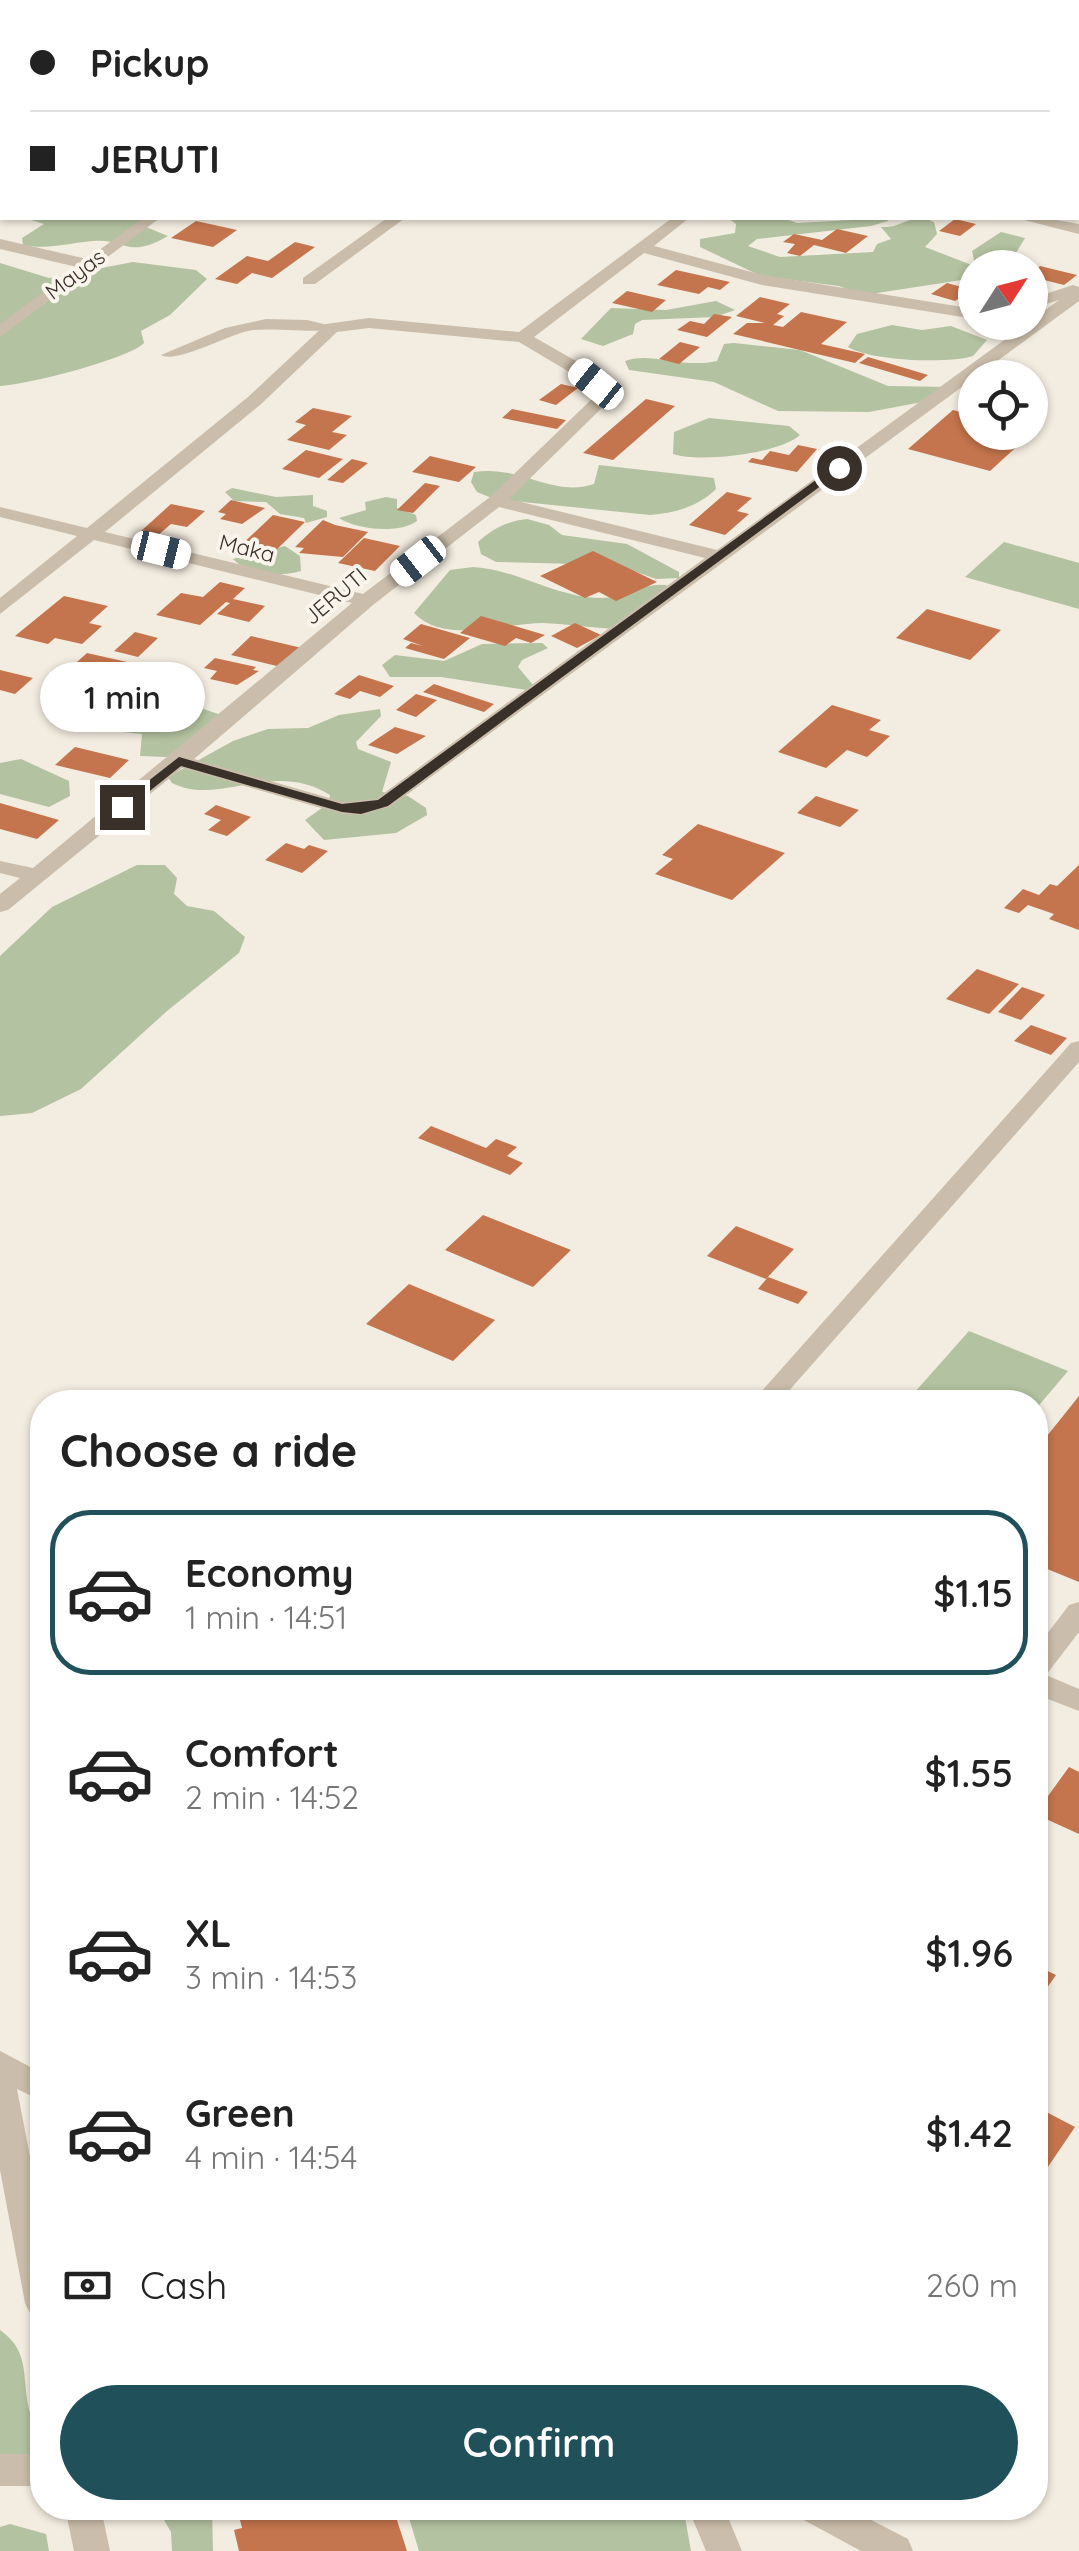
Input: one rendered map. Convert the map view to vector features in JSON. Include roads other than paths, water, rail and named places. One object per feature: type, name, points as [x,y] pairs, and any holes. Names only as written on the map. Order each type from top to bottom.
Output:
[{"type":"street","name":"Mayas","points":[[0,332],[149,220]]},
{"type":"street","points":[[310,281],[393,220]]},
{"type":"street","points":[[0,608],[254,401],[332,328],[369,323],[522,337],[677,220]]},
{"type":"street","points":[[1033,220],[1079,230]]},
{"type":"street","points":[[0,244],[87,264]]},
{"type":"street","points":[[642,248],[762,280],[958,311]]},
{"type":"street","points":[[1048,299],[1079,291]]},
{"type":"street","points":[[179,761],[342,808],[361,810],[383,803],[718,556],[1011,332],[1079,291]]},
{"type":"street","name":"JERUTI","points":[[0,905],[179,761],[366,601],[496,501],[604,397],[577,369],[522,337]]},
{"type":"street","points":[[496,501],[718,556]]},
{"type":"street","name":"Maka","points":[[0,512],[366,601]]},
{"type":"street","points":[[0,866],[35,875]]},
{"type":"street","points":[[776,1390],[1079,1048]]},
{"type":"street","points":[[1048,1653],[1079,1612]]},
{"type":"street","points":[[1048,1677],[1079,1701]]},
{"type":"street","points":[[0,2064],[30,2081]]},
{"type":"street","points":[[0,2085],[30,2241]]},
{"type":"street","points":[[0,2470],[30,2470]]},
{"type":"street","points":[[86,2520],[92,2551]]},
{"type":"street","points":[[711,2520],[724,2551]]},
{"type":"street","points":[[837,2520],[895,2551]]},
{"type":"lane","points":[[170,355],[250,322],[298,322],[332,328]]}]
